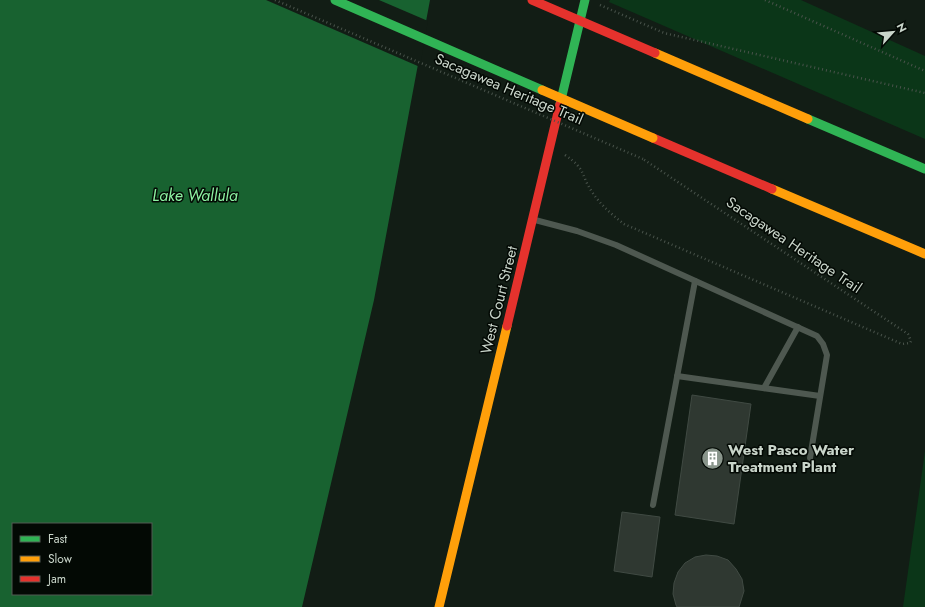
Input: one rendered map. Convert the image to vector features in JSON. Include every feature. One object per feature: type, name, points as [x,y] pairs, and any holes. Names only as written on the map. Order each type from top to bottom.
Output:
[{"type":"main road","points":[[335,0],[925,254]]},
{"type":"main road","points":[[532,0],[925,169]]},
{"type":"main road","name":"West Court Street","points":[[439,607],[551,147],[585,0]]},
{"type":"lane","points":[[533,220],[584,233],[817,336],[823,344],[827,354],[810,458]]},
{"type":"lane","points":[[653,505],[695,281]]},
{"type":"lane","points":[[764,388],[798,327]]},
{"type":"lane","points":[[677,376],[820,396]]},
{"type":"path","name":"Sacagawea Heritage Trail","points":[[275,0],[643,159],[908,334],[911,341],[910,343],[902,344],[624,224],[598,200],[591,191],[583,171],[576,162],[551,147]]},
{"type":"path","points":[[765,0],[925,71]]},
{"type":"path","points":[[595,3],[664,33],[925,93]]},
{"type":"shaded area","points":[[610,0],[801,0],[925,56],[925,139],[609,2]]},
{"type":"shaded area","points":[[925,451],[925,607],[903,607]]},
{"type":"water","name":"Lake Wallula","points":[[0,0],[430,0],[374,300],[302,607],[0,607]]},
{"type":"pier","points":[[266,0],[379,0],[428,21],[420,67]]},
{"type":"building","name":"West Pasco Water Treatment Plant","points":[[692,395],[751,404],[734,524],[675,515]]},
{"type":"building","points":[[622,512],[660,517],[652,577],[614,571]]},
{"type":"building","points":[[706,555],[717,556],[728,560],[736,569],[742,579],[744,591],[739,607],[677,607],[673,594],[674,583],[678,572],[685,563],[695,557]]},
{"type":"traffic: fast","points":[[335,0],[542,90]]},
{"type":"traffic: fast","points":[[560,104],[585,0]]},
{"type":"traffic: fast","points":[[808,119],[925,169]]},
{"type":"traffic: slow","points":[[655,53],[808,119]]},
{"type":"traffic: slow","points":[[542,90],[653,138]]},
{"type":"traffic: slow","points":[[772,189],[925,254]]},
{"type":"traffic: slow","points":[[439,607],[507,326]]},
{"type":"traffic: jam","points":[[532,0],[655,53]]},
{"type":"traffic: jam","points":[[507,326],[560,104]]},
{"type":"traffic: jam","points":[[653,138],[772,189]]},
{"type":"place","name":"West Pasco Water Treatment Plant","points":[[713,459]]}]
